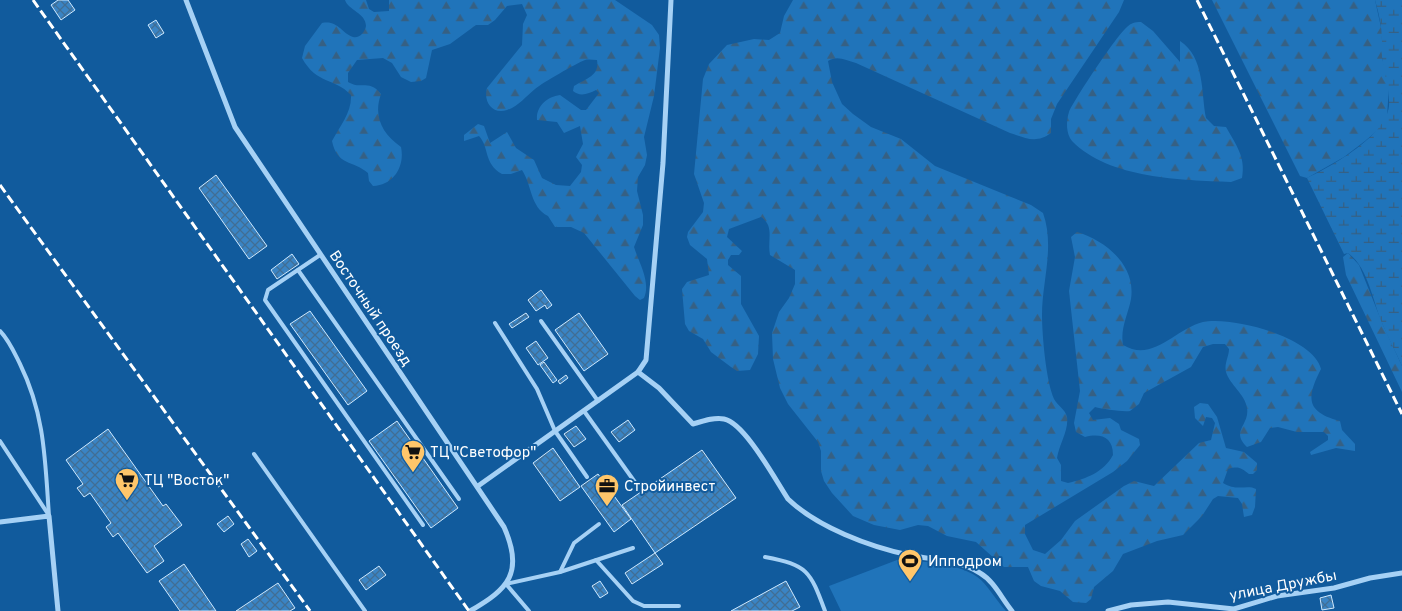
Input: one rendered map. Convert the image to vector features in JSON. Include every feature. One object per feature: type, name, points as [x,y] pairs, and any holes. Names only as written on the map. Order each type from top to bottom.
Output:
[{"type":"street","name":"Восточный проезд","points":[[186,0],[236,126],[504,527],[512,547],[513,569],[506,584]]},
{"type":"street","points":[[478,486],[638,372],[646,360],[663,163],[672,0]]},
{"type":"street","points":[[638,372],[659,388],[693,424],[714,419],[724,419],[742,432],[788,499],[798,509],[866,543],[909,555],[966,566],[981,574],[990,582],[1012,611]]},
{"type":"street","points":[[0,522],[50,516],[58,611]]},
{"type":"street","name":"улица Дружбы","points":[[1108,611],[1131,604],[1168,602],[1234,609],[1277,596],[1334,588],[1370,578],[1402,573]]},
{"type":"street","points":[[470,611],[501,591],[506,584]]},
{"type":"lane","points":[[320,254],[268,290],[265,300],[423,524]]},
{"type":"lane","points":[[298,270],[459,499]]},
{"type":"lane","points":[[541,321],[598,401]]},
{"type":"lane","points":[[495,324],[537,389],[555,431],[587,477]]},
{"type":"lane","points":[[0,331],[9,341],[27,379],[40,417],[50,516]]},
{"type":"lane","points":[[584,411],[637,485]]},
{"type":"lane","points":[[0,442],[50,516]]},
{"type":"lane","points":[[254,454],[365,611]]},
{"type":"lane","points":[[560,572],[574,543],[599,524]]},
{"type":"lane","points":[[529,611],[506,584],[560,572],[633,548]]},
{"type":"lane","points":[[766,557],[792,562],[801,567],[809,575],[817,589],[825,611]]},
{"type":"lane","points":[[596,560],[633,601],[644,606],[679,606]]},
{"type":"green space","points":[[345,0],[366,0],[369,9],[374,12],[389,11],[389,0],[615,0],[652,25],[659,35],[660,48],[654,96],[644,137],[647,155],[645,165],[638,177],[637,191],[643,215],[643,225],[634,247],[645,279],[646,292],[644,298],[640,300],[635,296],[584,233],[571,227],[555,227],[534,201],[522,170],[511,174],[502,174],[492,165],[485,145],[479,136],[464,141],[464,135],[478,124],[484,126],[490,143],[507,132],[516,148],[534,160],[542,178],[556,185],[570,186],[581,172],[582,165],[576,157],[583,144],[580,126],[564,133],[557,122],[537,120],[538,110],[547,100],[560,95],[581,110],[586,110],[599,93],[596,90],[587,94],[578,94],[573,91],[574,86],[594,73],[597,60],[585,60],[568,69],[539,86],[518,104],[507,110],[493,109],[486,98],[487,88],[522,45],[523,24],[527,15],[522,4],[507,6],[488,25],[476,25],[450,44],[432,50],[426,78],[421,81],[411,82],[401,77],[392,63],[383,58],[357,60],[348,73],[348,82],[373,87],[381,94],[378,110],[381,124],[394,142],[401,147],[402,154],[399,167],[392,178],[380,185],[373,186],[369,181],[368,173],[342,159],[334,149],[332,141],[348,113],[351,95],[345,89],[314,73],[302,58],[305,46],[322,23],[332,23],[353,37],[363,33],[366,26],[363,18]]},
{"type":"green space","points":[[793,0],[1124,0],[1119,12],[1057,104],[1051,119],[1051,133],[1041,138],[1031,139],[1010,133],[845,59],[838,58],[828,61],[832,82],[842,104],[871,127],[901,139],[935,166],[1031,205],[1043,213],[1048,238],[1042,315],[1045,358],[1051,391],[1054,399],[1067,417],[1067,427],[1057,458],[1061,465],[1061,481],[1068,483],[1094,474],[1105,466],[1113,455],[1111,444],[1108,440],[1101,436],[1085,437],[1076,432],[1074,423],[1080,391],[1069,291],[1075,257],[1071,237],[1077,232],[1098,241],[1108,248],[1124,265],[1129,275],[1131,299],[1123,327],[1123,345],[1144,350],[1164,343],[1193,326],[1203,322],[1216,321],[1251,326],[1288,338],[1303,347],[1315,358],[1321,369],[1313,388],[1312,402],[1321,413],[1340,421],[1342,430],[1355,444],[1355,451],[1336,448],[1311,455],[1310,452],[1328,440],[1328,436],[1324,432],[1297,432],[1278,427],[1270,428],[1261,442],[1247,447],[1240,437],[1247,414],[1246,403],[1226,372],[1229,349],[1225,344],[1213,344],[1203,347],[1191,367],[1144,393],[1139,404],[1130,411],[1095,407],[1089,413],[1093,420],[1110,418],[1119,424],[1121,430],[1139,439],[1140,445],[1127,461],[1113,472],[1025,525],[1025,534],[1033,550],[1045,554],[1061,540],[1075,521],[1124,486],[1134,481],[1154,486],[1199,443],[1211,440],[1215,423],[1212,418],[1206,417],[1203,426],[1195,418],[1194,407],[1200,403],[1208,404],[1217,417],[1226,448],[1244,452],[1257,463],[1257,470],[1253,474],[1249,474],[1240,468],[1228,469],[1223,483],[1237,488],[1249,487],[1256,489],[1255,507],[1252,515],[1244,517],[1242,504],[1238,498],[1218,496],[1213,499],[1202,516],[1183,535],[1157,541],[1123,554],[1113,571],[1094,587],[1091,599],[1086,603],[1073,602],[1060,591],[1041,586],[1034,581],[1028,567],[1004,567],[976,542],[947,536],[928,526],[918,525],[900,530],[874,525],[853,516],[824,481],[821,471],[821,451],[818,442],[788,404],[780,388],[773,359],[772,333],[779,312],[789,298],[795,284],[795,270],[770,255],[769,229],[761,217],[729,229],[727,237],[742,251],[739,255],[731,255],[728,265],[741,276],[741,304],[759,336],[758,354],[750,370],[737,371],[731,367],[711,352],[703,339],[689,331],[685,324],[682,289],[687,282],[709,275],[707,259],[690,245],[687,237],[688,232],[703,212],[704,203],[694,174],[703,79],[709,64],[727,45],[754,39],[769,40],[780,33],[784,16]]},
{"type":"green space","points":[[1212,0],[1375,0],[1382,32],[1382,58],[1389,85],[1387,117],[1379,129],[1344,157],[1307,178],[1300,176]]},
{"type":"green space","points":[[1375,0],[1402,0],[1402,366],[1382,323],[1365,276],[1355,259],[1348,253],[1344,254],[1307,178],[1356,149],[1368,139],[1386,117],[1389,106],[1389,94],[1382,55],[1381,26]]},
{"type":"green space","points":[[1141,22],[1153,31],[1180,62],[1180,41],[1194,56],[1200,76],[1206,118],[1214,126],[1226,127],[1241,157],[1243,164],[1242,178],[1231,182],[1147,175],[1106,163],[1087,154],[1070,138],[1067,127],[1068,116],[1079,95],[1122,32],[1132,24]]},
{"type":"green space","points":[[1348,253],[1359,265],[1402,366],[1402,392],[1346,275],[1343,257]]},
{"type":"green space","name":"Ипподром","points":[[897,560],[953,566],[973,574],[981,580],[1006,611],[841,611],[829,586]]},
{"type":"building","points":[[58,0],[68,0],[75,10],[61,20],[51,5]]},
{"type":"building","points":[[156,20],[164,33],[156,38],[148,25]]},
{"type":"building","points":[[216,175],[267,246],[249,259],[199,188]]},
{"type":"building","points":[[292,254],[299,264],[277,279],[271,270]]},
{"type":"building","points":[[541,290],[552,305],[547,309],[545,305],[536,311],[528,300]]},
{"type":"building","points":[[310,311],[367,391],[348,405],[290,324]]},
{"type":"building","points":[[526,313],[529,317],[512,328],[509,324]]},
{"type":"building","points":[[579,313],[608,354],[584,371],[555,330]]},
{"type":"building","points":[[536,341],[548,358],[538,365],[526,348]]},
{"type":"building","points":[[544,362],[557,380],[553,383],[540,365]]},
{"type":"building","points":[[566,375],[568,378],[560,384],[558,381]]},
{"type":"building","points":[[628,420],[635,430],[619,442],[611,432]]},
{"type":"building","name":"ТЦ \"Светофор\"","points":[[397,421],[458,508],[431,528],[369,441]]},
{"type":"building","points":[[576,426],[586,439],[574,447],[564,434]]},
{"type":"building","name":"ТЦ \"Восток\"","points":[[108,429],[163,506],[166,504],[182,525],[154,546],[164,561],[147,573],[118,533],[113,537],[106,527],[111,523],[90,493],[84,497],[77,488],[83,484],[66,460]]},
{"type":"building","points":[[553,448],[580,487],[560,501],[533,463]]},
{"type":"building","points":[[702,450],[736,498],[655,553],[622,505]]},
{"type":"building","points":[[598,474],[631,519],[614,532],[581,486]]},
{"type":"building","points":[[228,516],[234,524],[224,532],[217,524]]},
{"type":"building","points":[[248,539],[257,551],[249,557],[241,544]]},
{"type":"building","points":[[655,553],[663,564],[632,584],[625,573]]},
{"type":"building","points":[[184,564],[216,611],[180,611],[159,581]]},
{"type":"building","points":[[379,566],[386,575],[366,590],[359,580]]},
{"type":"building","points":[[600,581],[608,593],[600,598],[592,586]]},
{"type":"building","points":[[786,581],[800,607],[792,611],[731,611]]},
{"type":"building","points":[[278,583],[295,608],[290,611],[236,611]]},
{"type":"building","points":[[1331,595],[1334,608],[1322,610],[1320,598]]},
{"type":"railway","points":[[33,0],[469,611]]},
{"type":"railway","points":[[1197,0],[1402,414]]},
{"type":"railway","points":[[0,185],[310,611]]},
{"type":"place","name":"ТЦ \"Светофор\"","points":[[413,473]]},
{"type":"place","name":"ТЦ \"Восток\"","points":[[127,501]]},
{"type":"place","name":"Стройинвест","points":[[607,507]]},
{"type":"place","name":"Ипподром","points":[[910,582]]}]
